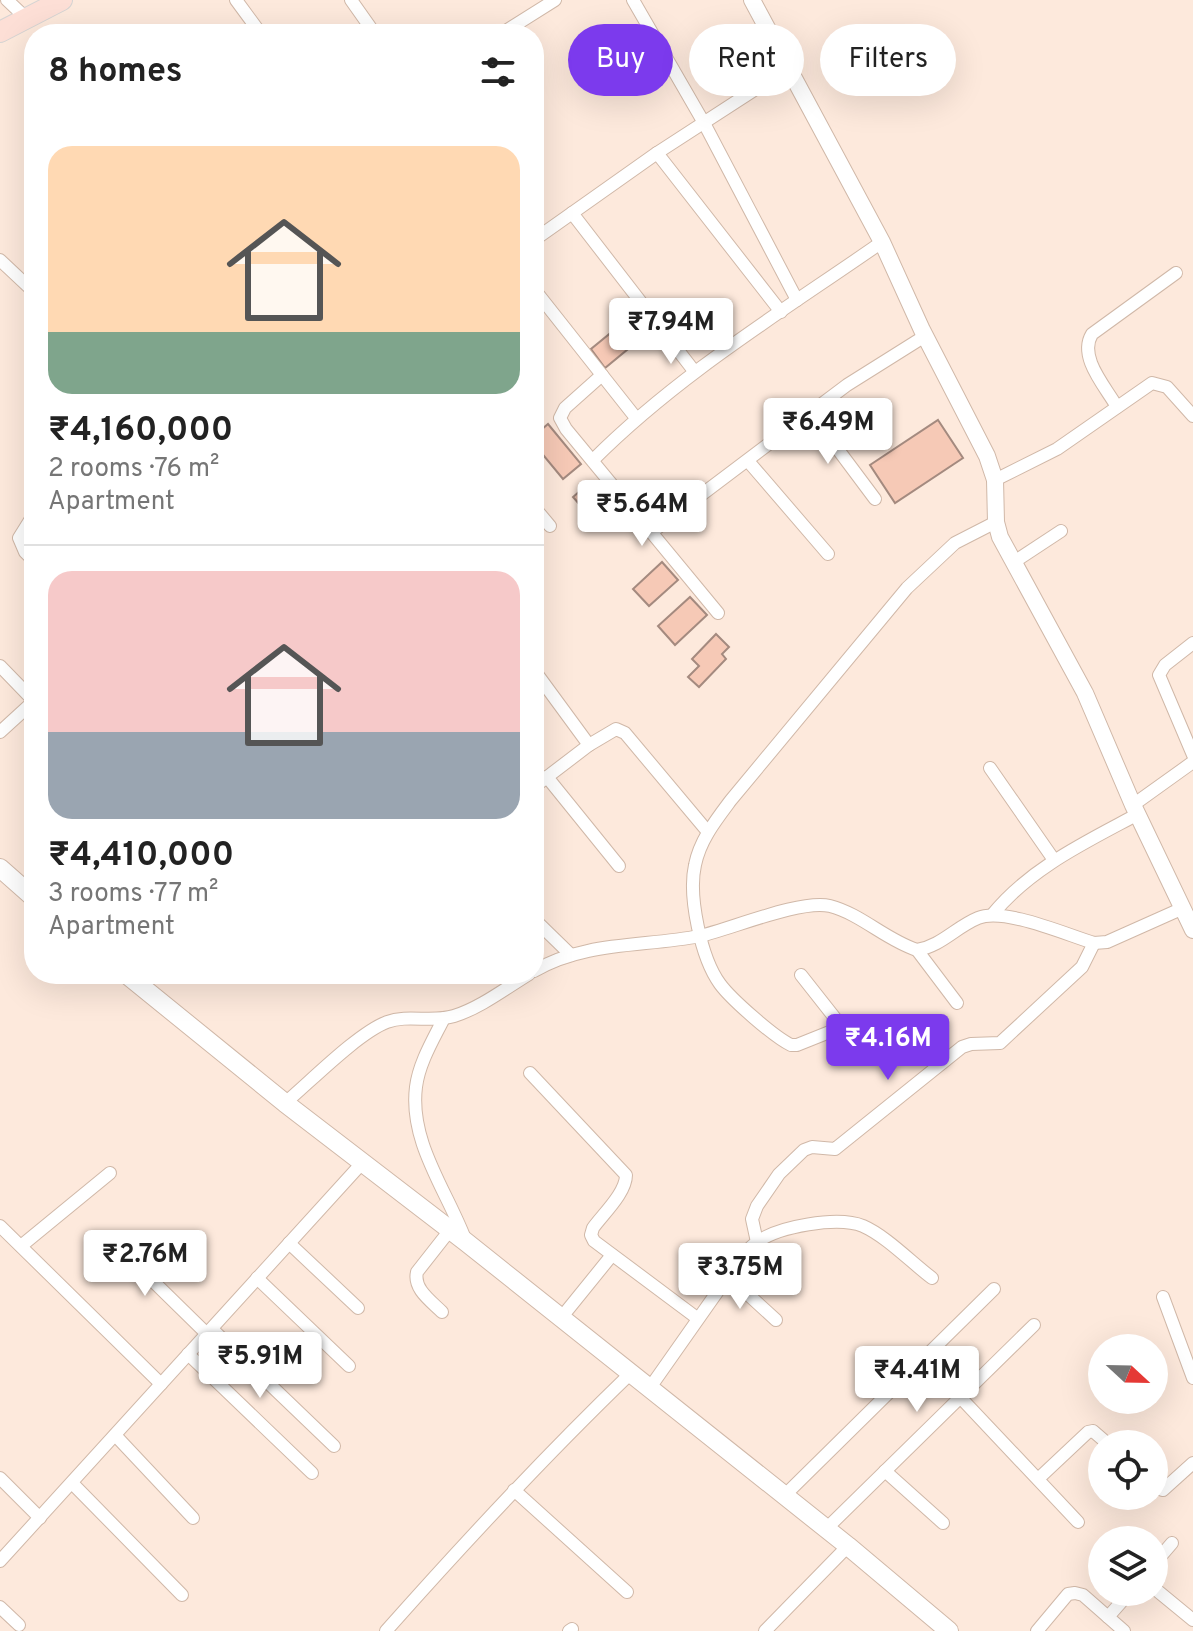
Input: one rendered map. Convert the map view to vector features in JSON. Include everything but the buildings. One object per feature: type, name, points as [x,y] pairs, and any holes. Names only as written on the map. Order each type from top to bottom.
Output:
[{"type":"main road","points":[[0,32],[62,0]]},
{"type":"main road","points":[[0,868],[24,889]]},
{"type":"main road","points":[[138,984],[848,1546],[949,1631]]},
{"type":"street","points":[[7,0],[26,18]]},
{"type":"street","points":[[236,0],[254,24]]},
{"type":"street","points":[[351,0],[368,24]]},
{"type":"street","points":[[517,24],[555,0]]},
{"type":"street","points":[[633,0],[704,123],[797,300]]},
{"type":"street","points":[[752,0],[765,24]]},
{"type":"street","points":[[544,233],[657,153],[745,96]]},
{"type":"street","points":[[803,96],[882,242],[925,336],[987,456],[995,480],[996,522],[1000,537],[1085,693],[1193,930]]},
{"type":"street","points":[[657,153],[781,312]]},
{"type":"street","points":[[572,213],[694,371]]},
{"type":"street","points":[[593,460],[636,418],[694,371],[882,242]]},
{"type":"street","points":[[0,260],[24,283]]},
{"type":"street","points":[[1117,407],[1087,355],[1086,344],[1092,334],[1176,273]]},
{"type":"street","points":[[544,302],[636,418]]},
{"type":"street","points":[[652,532],[847,385],[925,336]]},
{"type":"street","points":[[602,375],[565,408],[560,418],[718,613]]},
{"type":"street","points":[[995,480],[1057,449],[1152,383],[1167,387],[1193,416]]},
{"type":"street","points":[[810,412],[875,499]]},
{"type":"street","points":[[748,461],[828,554]]},
{"type":"street","points":[[544,519],[550,526]]},
{"type":"street","points":[[842,1027],[797,1045],[784,1042],[721,985],[712,970],[701,935],[692,882],[696,861],[708,832],[820,690],[907,588],[955,543],[996,522]]},
{"type":"street","points":[[24,530],[19,538],[24,550]]},
{"type":"street","points":[[1014,562],[1061,531]]},
{"type":"street","points":[[1193,643],[1165,665],[1159,675],[1193,755]]},
{"type":"street","points":[[0,666],[24,691]]},
{"type":"street","points":[[544,684],[589,745]]},
{"type":"street","points":[[0,732],[24,710]]},
{"type":"street","points":[[544,779],[616,729],[625,733],[708,832]]},
{"type":"street","points":[[992,915],[1004,901],[1054,860],[1136,810],[1193,762]]},
{"type":"street","points":[[990,768],[1054,860]]},
{"type":"street","points":[[547,777],[619,866]]},
{"type":"street","points":[[544,967],[571,955],[602,947],[701,935],[770,915],[827,905],[917,950],[957,1003]]},
{"type":"street","points":[[917,950],[944,940],[982,916],[1008,917],[1094,943],[1107,942],[1181,909]]},
{"type":"street","points":[[544,929],[571,955]]},
{"type":"street","points":[[757,1242],[752,1219],[757,1206],[794,1157],[812,1147],[835,1149],[962,1047],[1000,1043],[1082,967],[1094,943]]},
{"type":"street","points":[[801,975],[842,1027],[867,1041]]},
{"type":"street","points":[[285,1103],[366,1034],[387,1022],[408,1018],[444,1018],[470,1009],[513,984]]},
{"type":"street","points":[[444,1018],[421,1067],[416,1088],[417,1122],[429,1161],[466,1242]]},
{"type":"street","points":[[530,1073],[626,1175],[627,1182],[593,1228],[591,1235],[594,1241],[697,1318]]},
{"type":"street","points":[[0,1561],[363,1162]]},
{"type":"street","points":[[21,1246],[110,1173]]},
{"type":"street","points":[[649,1389],[728,1276],[757,1242],[771,1234],[794,1227],[850,1223],[871,1231],[932,1278]]},
{"type":"street","points":[[0,1226],[161,1384]]},
{"type":"street","points":[[442,1312],[418,1286],[416,1278],[417,1272],[450,1230]]},
{"type":"street","points":[[109,1238],[334,1446]]},
{"type":"street","points":[[289,1243],[358,1308]]},
{"type":"street","points":[[561,1318],[612,1255]]},
{"type":"street","points":[[728,1276],[776,1320]]},
{"type":"street","points":[[257,1278],[349,1366]]},
{"type":"street","points":[[784,1496],[994,1289]]},
{"type":"street","points":[[1163,1297],[1193,1378]]},
{"type":"street","points":[[826,1529],[1034,1325]]},
{"type":"street","points":[[188,1354],[312,1473]]},
{"type":"street","points":[[386,1631],[514,1490],[630,1374]]},
{"type":"street","points":[[960,1397],[1078,1522]]},
{"type":"street","points":[[1038,1479],[1088,1432]]},
{"type":"street","points":[[115,1435],[193,1518]]},
{"type":"street","points":[[1168,1486],[1193,1463]]},
{"type":"street","points":[[885,1471],[943,1523]]},
{"type":"street","points":[[0,1478],[40,1518]]},
{"type":"street","points":[[72,1483],[182,1595]]},
{"type":"street","points":[[514,1490],[627,1592]]},
{"type":"street","points":[[1168,1548],[1172,1543]]},
{"type":"street","points":[[772,1629],[848,1546]]},
{"type":"street","points":[[1037,1631],[1068,1594],[1075,1593],[1083,1595],[1124,1631]]},
{"type":"street","points":[[1168,1599],[1193,1620]]},
{"type":"street","points":[[1108,1617],[1118,1606]]},
{"type":"street","points":[[0,1607],[19,1625]]}]
